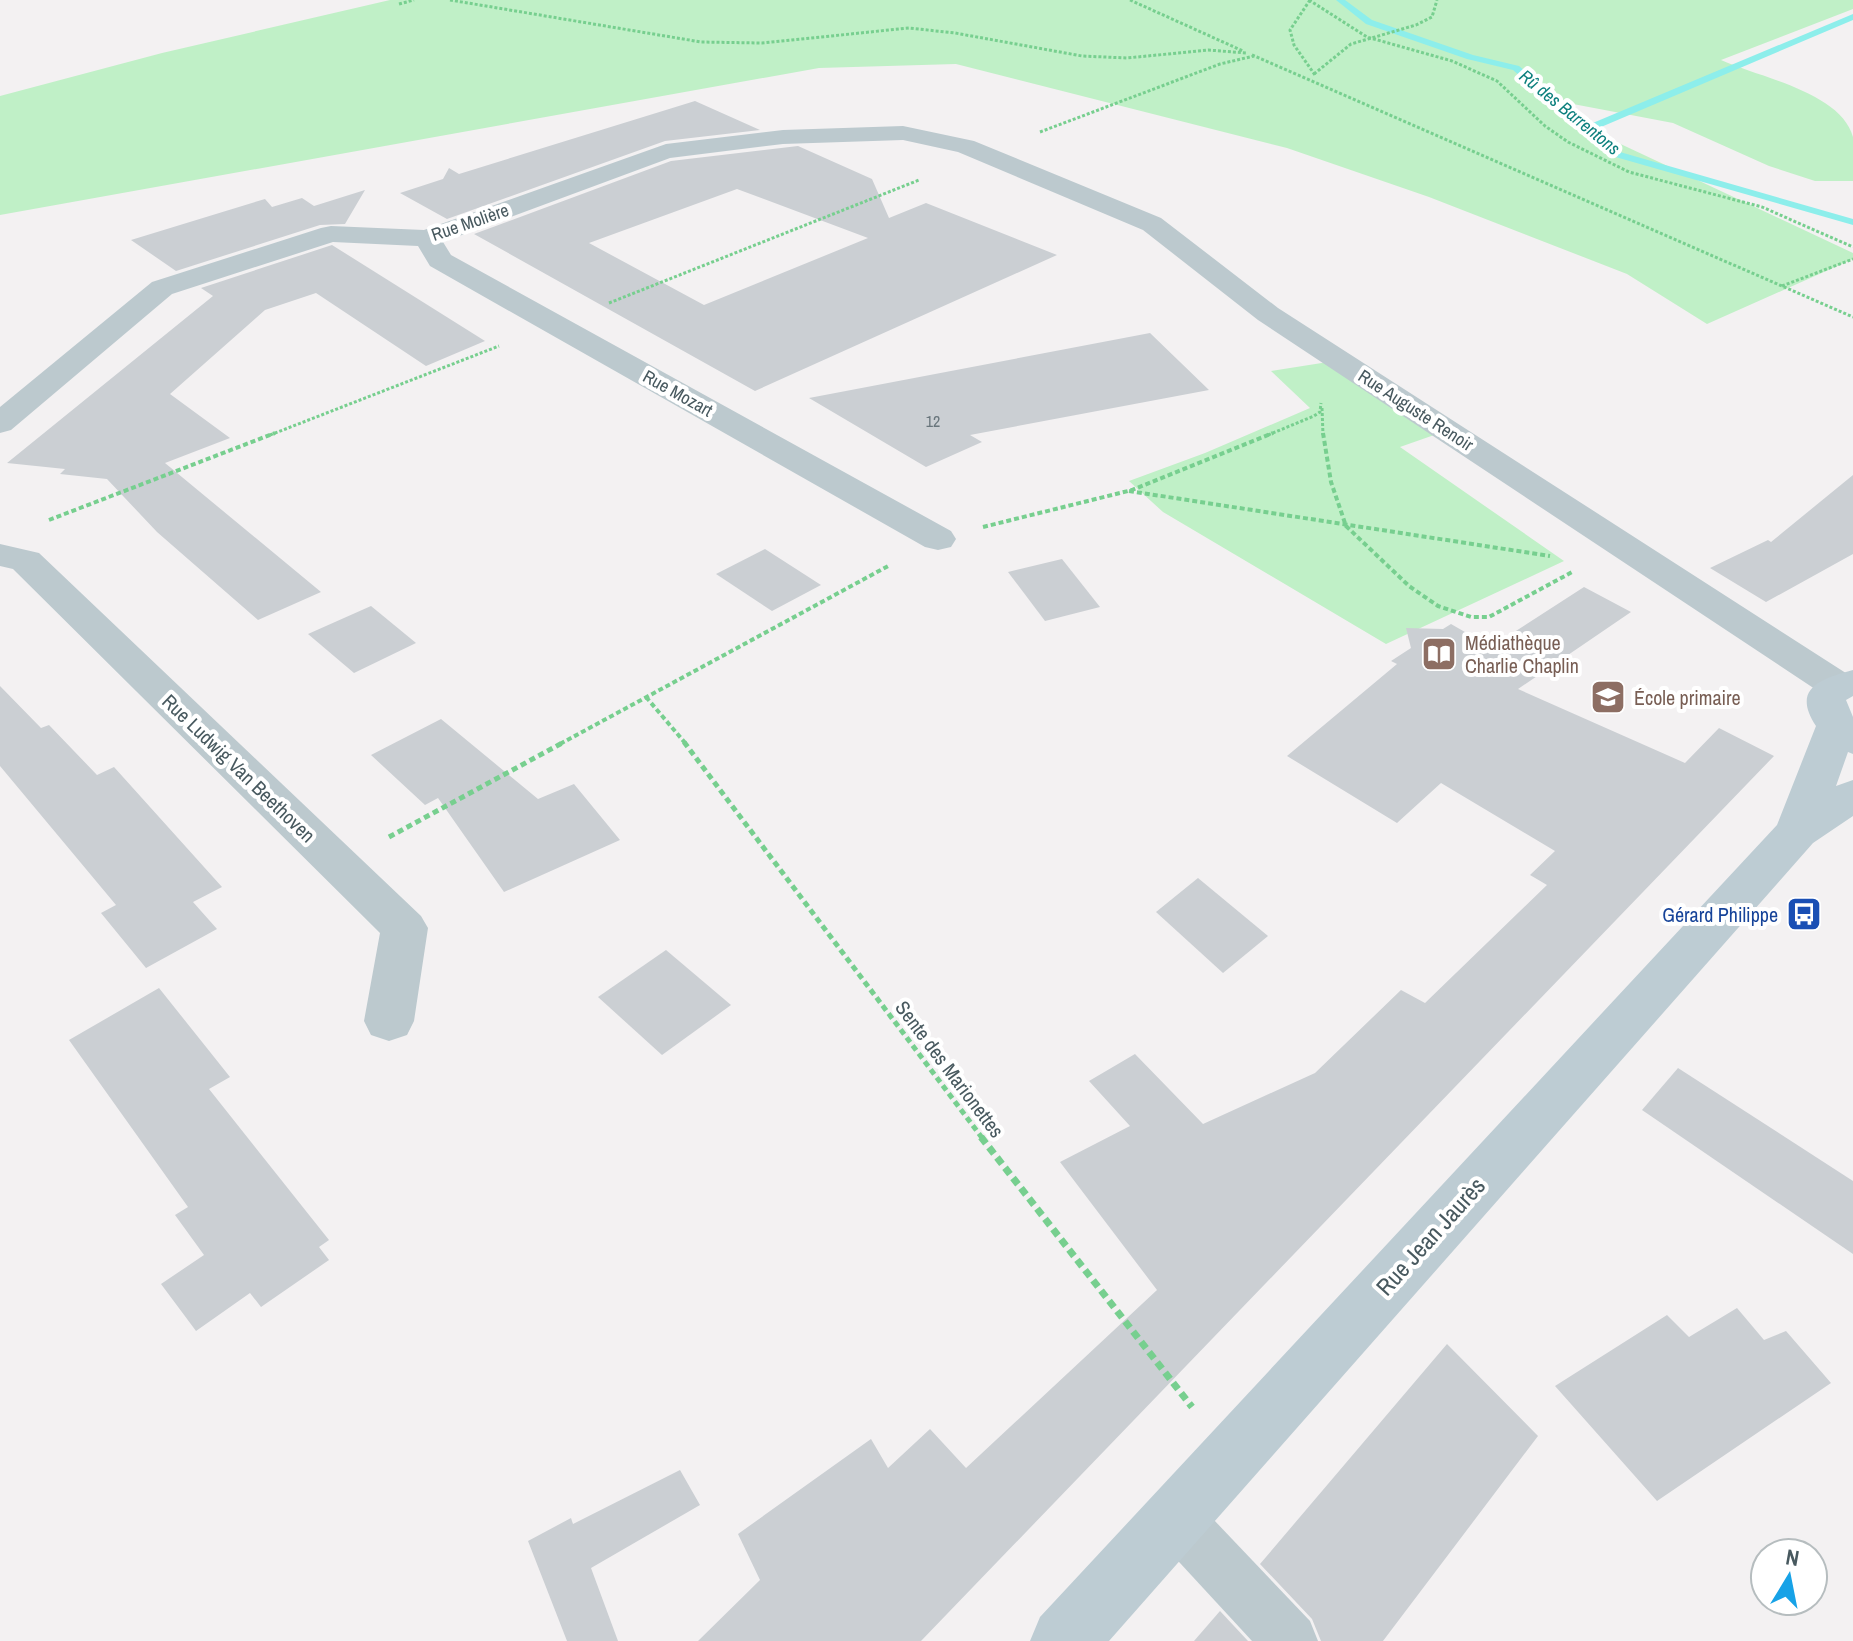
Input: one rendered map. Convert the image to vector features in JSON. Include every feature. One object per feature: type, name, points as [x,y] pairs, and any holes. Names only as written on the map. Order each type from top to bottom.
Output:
[{"type":"main road","points":[[1797,832],[1845,709]]},
{"type":"main road","points":[[1797,832],[1853,795]]},
{"type":"main road","name":"Rue Jean Jaurès","points":[[1064,1641],[1797,832]]},
{"type":"street","name":"Rue Molière","points":[[0,423],[162,288],[331,234],[427,238],[666,151],[783,137],[903,133],[965,146],[984,154]]},
{"type":"street","name":"Rue Auguste Renoir","points":[[984,154],[1152,224],[1268,314],[1624,544],[1845,709]]},
{"type":"street","name":"Rue Mozart","points":[[427,238],[440,260],[938,539]]},
{"type":"street","points":[[0,383],[40,388]]},
{"type":"street","name":"Rue Ludwig Van Beethoven","points":[[0,555],[26,561],[404,928],[389,1021]]},
{"type":"lane","points":[[1175,1518],[1290,1641]]},
{"type":"path","points":[[399,4],[414,0]]},
{"type":"path","points":[[450,0],[701,42],[762,43],[909,28],[955,33],[1082,56],[1127,58],[1208,50],[1247,53]]},
{"type":"path","points":[[1130,0],[1853,317]]},
{"type":"path","points":[[1319,83],[1288,33],[1289,21],[1310,0],[1367,37],[1452,61],[1497,81],[1545,126],[1568,142],[1629,172],[1762,207],[1853,247]]},
{"type":"path","points":[[1314,74],[1351,44],[1416,25],[1432,17],[1437,0]]},
{"type":"path","points":[[44,522],[984,154],[1220,64],[1254,56]]},
{"type":"path","points":[[1781,286],[1853,259]]},
{"type":"path","points":[[1312,343],[1301,368],[1322,405],[1321,432],[1344,524],[1405,582],[1437,607],[1475,619],[1489,617],[1624,544]]},
{"type":"path","points":[[339,864],[938,539],[1127,491],[1314,416],[1322,405]]},
{"type":"path","points":[[1127,491],[1591,562]]},
{"type":"path","name":"Sente des Marionettes","points":[[646,697],[681,738],[975,1129],[1231,1457]]},
{"type":"green space","points":[[390,0],[1853,0],[1853,9],[1721,60],[1796,88],[1833,108],[1845,121],[1853,137],[1853,181],[1815,181],[1769,166],[1673,123],[1573,104],[1595,132],[1853,253],[1853,259],[1707,324],[1627,274],[1429,197],[1287,148],[956,64],[819,68],[0,215],[0,96],[162,53]]},
{"type":"green space","points":[[1328,362],[1437,434],[1400,447],[1564,561],[1386,644],[1163,512],[1129,481],[1205,453],[1310,408],[1271,371]]},
{"type":"building","points":[[695,101],[760,130],[665,141],[447,219],[400,193],[443,179],[449,168],[459,174]]},
{"type":"building","points":[[798,146],[872,179],[889,218],[926,203],[1057,255],[755,391],[474,234],[671,161]],"holes":[[[737,189],[868,238],[704,305],[589,243]]]},
{"type":"building","points":[[365,190],[345,224],[320,225],[176,271],[131,240],[265,199],[272,207],[302,198],[314,206]]},
{"type":"building","points":[[332,245],[485,341],[426,366],[316,293],[265,310],[170,394],[230,438],[165,463],[321,592],[258,620],[157,532],[107,479],[60,474],[65,469],[7,463],[213,296],[201,288]]},
{"type":"building","points":[[1150,333],[1209,390],[970,435],[982,442],[926,467],[809,398]]},
{"type":"building","points":[[1853,475],[1853,554],[1766,602],[1710,568],[1768,540],[1771,542]]},
{"type":"building","points":[[765,549],[821,585],[772,611],[716,574]]},
{"type":"building","points":[[1062,559],[1100,607],[1045,621],[1008,572]]},
{"type":"building","points":[[1584,587],[1631,612],[1518,689],[1685,763],[1719,728],[1774,756],[921,1641],[698,1641],[760,1580],[738,1534],[871,1439],[888,1468],[930,1429],[966,1468],[1157,1290],[1060,1162],[1130,1126],[1089,1081],[1135,1054],[1203,1124],[1315,1073],[1401,990],[1425,1003],[1547,885],[1530,875],[1555,851],[1441,783],[1397,823],[1287,756],[1397,664],[1391,661],[1411,648],[1406,628],[1443,629],[1451,624],[1491,647]]},
{"type":"building","points":[[371,606],[416,643],[354,673],[308,634]]},
{"type":"building","points":[[0,686],[41,728],[49,725],[97,775],[114,767],[222,887],[193,902],[217,929],[146,968],[101,913],[116,905],[0,766]]},
{"type":"building","points":[[441,719],[538,799],[574,784],[620,840],[504,892],[438,798],[425,805],[371,755]]},
{"type":"building","points":[[1198,878],[1268,936],[1223,973],[1156,912]]},
{"type":"building","points":[[666,950],[731,1005],[662,1055],[598,997]]},
{"type":"building","points":[[159,988],[230,1077],[209,1089],[329,1240],[319,1247],[329,1260],[261,1307],[250,1293],[196,1331],[161,1284],[204,1255],[175,1215],[188,1207],[69,1040]]},
{"type":"building","points":[[1678,1068],[1853,1181],[1853,1254],[1642,1110]]},
{"type":"building","points":[[1737,1308],[1764,1340],[1786,1331],[1831,1383],[1657,1501],[1555,1386],[1667,1315],[1689,1337]]},
{"type":"building","points":[[1447,1344],[1538,1436],[1383,1641],[1321,1641],[1312,1619],[1260,1564]]},
{"type":"building","points":[[680,1470],[700,1505],[591,1568],[618,1641],[567,1641],[528,1541],[571,1518],[573,1524]]},
{"type":"building","points":[[1220,1611],[1248,1641],[1194,1641]]},
{"type":"waterway","name":"Rû des Barrentons","points":[[1340,0],[1369,22],[1470,57],[1516,68],[1616,154],[1853,222]]},
{"type":"waterway","points":[[1587,129],[1853,17]]},
{"type":"place","name":"Médiathèque Charlie Chaplin","points":[[1439,654]]},
{"type":"place","name":"École primaire","points":[[1608,697]]},
{"type":"place","name":"Gérard Philippe","points":[[1804,914]]}]
